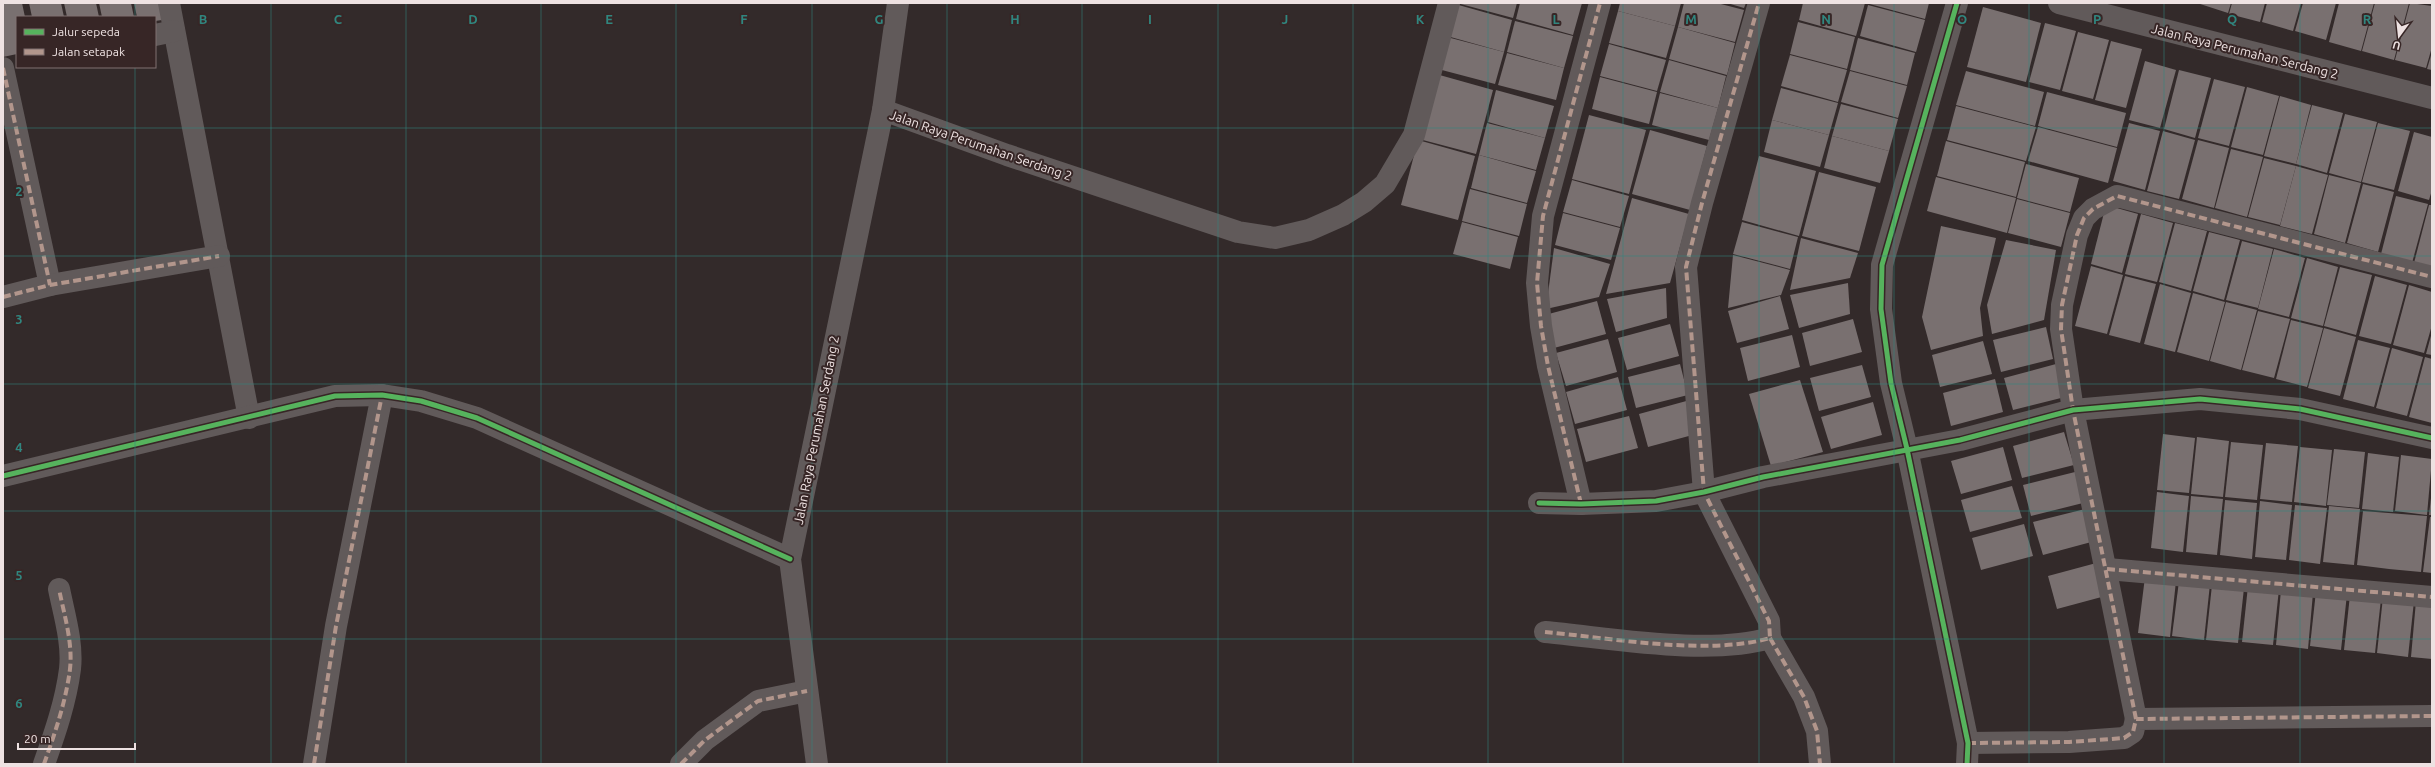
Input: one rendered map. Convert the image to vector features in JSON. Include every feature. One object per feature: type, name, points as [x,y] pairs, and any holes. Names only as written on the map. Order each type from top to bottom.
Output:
[{"type":"street","points":[[169,3],[165,33],[219,256],[249,418]]},
{"type":"street","points":[[882,110],[898,3]]},
{"type":"street","name":"Jalan Raya Perumahan Serdang 2","points":[[818,764],[790,559],[882,110],[1006,155],[1238,232],[1275,238],[1309,230],[1343,215],[1364,202],[1385,184],[1414,135],[1449,3]]},
{"type":"street","points":[[1581,504],[1548,366],[1541,326],[1537,283],[1543,216],[1600,3]]},
{"type":"street","points":[[1759,3],[1702,203],[1686,267],[1704,492],[1769,621],[1770,638],[1804,697],[1817,731],[1820,764]]},
{"type":"street","points":[[1957,3],[1882,265],[1881,309],[1884,343],[1891,383],[1907,449],[1968,754],[2069,742],[2124,738],[2133,732],[2136,719],[2107,569],[2073,410],[2061,329],[2062,305],[2077,235],[2084,218],[2093,209],[2117,196],[2432,276]]},
{"type":"street","name":"Jalan Raya Perumahan Serdang 2","points":[[2059,3],[2432,98]]},
{"type":"street","points":[[3,65],[16,62]]},
{"type":"street","points":[[3,68],[50,285]]},
{"type":"street","points":[[3,297],[50,285],[219,256]]},
{"type":"street","points":[[3,476],[249,418],[335,396],[382,395],[421,401],[476,418],[790,559]]},
{"type":"street","points":[[314,764],[336,626],[382,395]]},
{"type":"street","points":[[1539,504],[1656,501],[1704,492],[1763,477],[1960,440],[2073,410],[2200,399],[2300,409],[2432,438]]},
{"type":"street","points":[[2107,569],[2432,597]]},
{"type":"street","points":[[44,764],[60,719],[70,668],[70,643],[59,589]]},
{"type":"street","points":[[1545,632],[1690,645],[1751,643],[1770,638]]},
{"type":"street","points":[[681,764],[705,740],[758,701],[807,691]]},
{"type":"street","points":[[2136,719],[2432,716]]},
{"type":"building","points":[[3,3],[22,3],[25,16],[16,16],[16,54],[3,57]]},
{"type":"building","points":[[29,3],[61,3],[64,16],[32,16]]},
{"type":"building","points":[[64,3],[96,3],[99,16],[67,16]]},
{"type":"building","points":[[99,3],[131,3],[134,16],[102,16]]},
{"type":"building","points":[[134,3],[166,3],[169,19],[156,21],[156,16],[137,16]]},
{"type":"building","points":[[1457,3],[1517,3],[1513,18]]},
{"type":"building","points":[[1520,3],[1582,3],[1573,35],[1516,19]]},
{"type":"building","points":[[1620,3],[1681,3],[1675,26],[1618,11]]},
{"type":"building","points":[[1684,3],[1717,3],[1744,10],[1735,42],[1678,27]]},
{"type":"building","points":[[1727,3],[1746,3],[1744,8]]},
{"type":"building","points":[[1803,3],[1865,3],[1856,36],[1799,20]]},
{"type":"building","points":[[1866,3],[1929,3],[1925,19]]},
{"type":"building","points":[[2197,3],[2231,3],[2228,13]]},
{"type":"building","points":[[2232,3],[2265,3],[2260,22],[2229,14]]},
{"type":"building","points":[[2267,3],[2301,3],[2293,31],[2262,22]]},
{"type":"building","points":[[2303,3],[2336,3],[2326,40],[2295,31]]},
{"type":"building","points":[[2339,3],[2374,3],[2361,51],[2329,42]]},
{"type":"building","points":[[2375,3],[2409,3],[2394,60],[2362,51]]},
{"type":"building","points":[[2410,3],[2432,6],[2432,47],[2426,68],[2395,60]]},
{"type":"building","points":[[1455,4],[1512,20],[1504,52],[1447,36]]},
{"type":"building","points":[[1868,5],[1925,20],[1916,52],[1860,36]]},
{"type":"building","points":[[1983,7],[2041,23],[2026,82],[1967,67]]},
{"type":"building","points":[[1618,11],[1675,26],[1666,58],[1609,43]]},
{"type":"building","points":[[1515,21],[1573,36],[1564,68],[1507,52]]},
{"type":"building","points":[[1798,22],[1855,37],[1847,69],[1790,54]]},
{"type":"building","points":[[2045,23],[2076,31],[2060,90],[2029,82]]},
{"type":"building","points":[[1678,27],[1735,43],[1727,75],[1669,59]]},
{"type":"building","points":[[2078,32],[2109,40],[2093,99],[2062,91]]},
{"type":"building","points":[[1447,37],[1504,52],[1495,84],[1438,69]]},
{"type":"building","points":[[1858,38],[1915,53],[1907,85],[1850,70]]},
{"type":"building","points":[[2111,41],[2142,49],[2126,108],[2095,100]]},
{"type":"building","points":[[1609,44],[1666,60],[1657,91],[1600,76]]},
{"type":"building","points":[[2432,52],[2432,70],[2427,69]]},
{"type":"building","points":[[1507,53],[1564,68],[1556,100],[1498,85]]},
{"type":"building","points":[[1790,55],[1847,70],[1838,102],[1781,86]]},
{"type":"building","points":[[1669,60],[1726,76],[1718,108],[1660,92]]},
{"type":"building","points":[[2145,61],[2176,70],[2160,128],[2129,120]]},
{"type":"building","points":[[2179,70],[2211,78],[2195,138],[2164,129]]},
{"type":"building","points":[[1850,71],[1907,86],[1898,118],[1841,102]]},
{"type":"building","points":[[1966,71],[2044,92],[2035,126],[1956,105]]},
{"type":"building","points":[[1436,74],[1493,90],[1476,154],[1419,139]]},
{"type":"building","points":[[1600,77],[1657,92],[1649,124],[1592,109]]},
{"type":"building","points":[[2214,79],[2245,87],[2229,146],[2198,138]]},
{"type":"building","points":[[2247,87],[2279,96],[2263,155],[2231,147]]},
{"type":"building","points":[[1781,88],[1838,103],[1829,135],[1772,120]]},
{"type":"building","points":[[1496,90],[1554,106],[1545,138],[1488,122]]},
{"type":"building","points":[[2047,92],[2126,113],[2117,147],[2038,126]]},
{"type":"building","points":[[1660,93],[1718,108],[1709,140],[1652,125]]},
{"type":"building","points":[[2280,96],[2311,105],[2296,164],[2264,156]]},
{"type":"building","points":[[1841,104],[1898,119],[1889,151],[1832,136]]},
{"type":"building","points":[[2312,105],[2343,113],[2327,173],[2296,164]]},
{"type":"building","points":[[1956,106],[2036,127],[2026,161],[1947,140]]},
{"type":"building","points":[[2345,114],[2377,122],[2361,182],[2329,173]]},
{"type":"building","points":[[1589,115],[1646,130],[1629,194],[1572,179]]},
{"type":"building","points":[[1772,120],[1829,135],[1820,167],[1764,152]]},
{"type":"building","points":[[1487,123],[1545,138],[1536,170],[1479,155]]},
{"type":"building","points":[[2129,123],[2160,131],[2145,190],[2113,181]]},
{"type":"building","points":[[2378,123],[2410,131],[2394,190],[2362,182]]},
{"type":"building","points":[[2038,127],[2117,148],[2108,183],[2028,161]]},
{"type":"building","points":[[1650,130],[1707,146],[1690,210],[1632,194]]},
{"type":"building","points":[[2163,131],[2195,140],[2179,199],[2147,191]]},
{"type":"building","points":[[2414,132],[2432,137],[2432,190],[2429,200],[2398,191]]},
{"type":"building","points":[[1832,136],[1889,151],[1880,183],[1824,168]]},
{"type":"building","points":[[1418,140],[1475,156],[1458,220],[1401,205]]},
{"type":"building","points":[[2198,140],[2229,148],[2214,208],[2182,199]]},
{"type":"building","points":[[1946,141],[2025,162],[2016,197],[1937,176]]},
{"type":"building","points":[[2231,149],[2263,157],[2247,217],[2215,208]]},
{"type":"building","points":[[1479,155],[1536,171],[1527,203],[1471,188]]},
{"type":"building","points":[[1759,156],[1816,171],[1799,236],[1742,220]]},
{"type":"building","points":[[2264,158],[2296,166],[2280,225],[2248,217]]},
{"type":"building","points":[[2026,164],[2079,178],[2070,212],[2017,198]]},
{"type":"building","points":[[2296,166],[2328,175],[2312,234],[2280,226]]},
{"type":"building","points":[[1819,172],[1876,187],[1859,251],[1802,236]]},
{"type":"building","points":[[2329,175],[2361,183],[2345,243],[2314,234]]},
{"type":"building","points":[[1936,177],[2016,198],[2007,233],[1927,211]]},
{"type":"building","points":[[1572,180],[1629,196],[1620,227],[1563,212]]},
{"type":"building","points":[[2363,184],[2394,192],[2378,252],[2347,243]]},
{"type":"building","points":[[1470,189],[1527,204],[1519,236],[1462,221]]},
{"type":"building","points":[[2396,196],[2428,204],[2412,263],[2381,254]]},
{"type":"building","points":[[1632,198],[1689,214],[1670,283],[1606,294]]},
{"type":"building","points":[[2017,199],[2070,213],[2061,247],[2008,233]]},
{"type":"building","points":[[2106,205],[2138,214],[2122,273],[2091,264]]},
{"type":"building","points":[[2429,205],[2432,205],[2432,268],[2414,263]]},
{"type":"building","points":[[1563,213],[1620,228],[1611,260],[1555,245]]},
{"type":"building","points":[[2141,214],[2173,223],[2157,282],[2125,274]]},
{"type":"building","points":[[1462,222],[1518,237],[1510,269],[1453,254]]},
{"type":"building","points":[[1742,222],[1798,237],[1790,269],[1733,254]]},
{"type":"building","points":[[2175,223],[2207,231],[2191,291],[2159,282]]},
{"type":"building","points":[[1941,226],[1996,238],[1980,308],[1983,336],[1931,350],[1922,317]]},
{"type":"building","points":[[2209,232],[2240,240],[2224,300],[2193,291]]},
{"type":"building","points":[[1801,238],[1858,253],[1850,278],[1790,290]]},
{"type":"building","points":[[2006,240],[2056,250],[2044,320],[1992,334],[1987,305]]},
{"type":"building","points":[[2242,241],[2273,249],[2258,308],[2226,300]]},
{"type":"building","points":[[1554,248],[1610,264],[1599,297],[1546,309]]},
{"type":"building","points":[[2274,249],[2305,258],[2289,317],[2258,309]]},
{"type":"building","points":[[1733,255],[1790,270],[1781,295],[1728,308]]},
{"type":"building","points":[[2307,258],[2338,267],[2323,326],[2291,318]]},
{"type":"building","points":[[2091,266],[2123,275],[2107,334],[2075,326]]},
{"type":"building","points":[[2340,267],[2372,275],[2356,335],[2324,326]]},
{"type":"building","points":[[2125,276],[2156,284],[2140,343],[2109,335]]},
{"type":"building","points":[[2375,276],[2407,285],[2391,344],[2359,336]]},
{"type":"building","points":[[1848,283],[1850,314],[1799,328],[1790,295]]},
{"type":"building","points":[[2160,284],[2191,293],[2175,352],[2144,344]]},
{"type":"building","points":[[2409,285],[2432,292],[2432,325],[2424,353],[2393,345]]},
{"type":"building","points":[[1666,288],[1667,318],[1616,332],[1607,299]]},
{"type":"building","points":[[2193,293],[2225,302],[2209,361],[2177,352]]},
{"type":"building","points":[[1780,296],[1789,329],[1737,343],[1728,311]]},
{"type":"building","points":[[1597,301],[1606,334],[1554,348],[1545,315]]},
{"type":"building","points":[[2226,302],[2257,310],[2241,370],[2210,361]]},
{"type":"building","points":[[2258,311],[2290,319],[2274,378],[2242,370]]},
{"type":"building","points":[[1853,319],[1862,352],[1810,366],[1802,333]]},
{"type":"building","points":[[2291,320],[2323,328],[2307,387],[2276,379]]},
{"type":"building","points":[[1670,324],[1679,356],[1627,370],[1618,338]]},
{"type":"building","points":[[2046,327],[2053,359],[2001,372],[1993,340]]},
{"type":"building","points":[[2324,328],[2356,337],[2340,396],[2308,388]]},
{"type":"building","points":[[2432,332],[2432,355],[2426,354]]},
{"type":"building","points":[[1792,335],[1800,367],[1748,381],[1740,348]]},
{"type":"building","points":[[1608,339],[1617,372],[1566,386],[1556,353]]},
{"type":"building","points":[[2358,340],[2390,348],[2374,407],[2343,399]]},
{"type":"building","points":[[1983,341],[1992,374],[1940,387],[1932,355]]},
{"type":"building","points":[[2392,348],[2423,357],[2407,416],[2376,408]]},
{"type":"building","points":[[2425,357],[2432,359],[2432,423],[2409,417]]},
{"type":"building","points":[[1680,364],[1688,395],[1636,408],[1628,377]]},
{"type":"building","points":[[2056,364],[2065,397],[2013,410],[2004,378]]},
{"type":"building","points":[[1862,365],[1871,397],[1819,411],[1810,378]]},
{"type":"building","points":[[1618,377],[1627,410],[1575,424],[1566,392]]},
{"type":"building","points":[[1995,379],[2003,412],[1951,426],[1943,393]]},
{"type":"building","points":[[1800,380],[1823,452],[1771,466],[1749,394]]},
{"type":"building","points":[[1690,400],[1700,433],[1648,447],[1639,414]]},
{"type":"building","points":[[1873,402],[1882,435],[1831,449],[1821,417]]},
{"type":"building","points":[[1629,416],[1638,448],[1586,462],[1577,429]]},
{"type":"building","points":[[2064,432],[2074,465],[2022,478],[2013,446]]},
{"type":"building","points":[[2163,434],[2195,438],[2189,493],[2157,490]]},
{"type":"building","points":[[2197,437],[2229,441],[2223,497],[2191,494]]},
{"type":"building","points":[[2231,442],[2263,445],[2257,500],[2225,497]]},
{"type":"building","points":[[2266,443],[2298,446],[2292,502],[2260,499]]},
{"type":"building","points":[[2003,447],[2012,480],[1961,494],[1951,461]]},
{"type":"building","points":[[2300,447],[2332,450],[2326,506],[2294,502]]},
{"type":"building","points":[[2334,449],[2365,452],[2359,508],[2327,505]]},
{"type":"building","points":[[2368,453],[2399,457],[2393,512],[2362,509]]},
{"type":"building","points":[[2401,455],[2432,459],[2427,515],[2395,511]]},
{"type":"building","points":[[2075,472],[2083,503],[2031,516],[2023,485]]},
{"type":"building","points":[[2012,486],[2022,518],[1970,532],[1961,500]]},
{"type":"building","points":[[2157,492],[2189,496],[2183,552],[2151,548]]},
{"type":"building","points":[[2191,496],[2223,499],[2217,555],[2186,552]]},
{"type":"building","points":[[2431,498],[2432,515],[2429,515]]},
{"type":"building","points":[[2225,500],[2257,503],[2252,559],[2220,555]]},
{"type":"building","points":[[2260,501],[2292,505],[2286,560],[2255,557]]},
{"type":"building","points":[[2295,505],[2327,508],[2320,564],[2289,560]]},
{"type":"building","points":[[2329,506],[2360,509],[2354,565],[2323,562]]},
{"type":"building","points":[[2085,509],[2095,541],[2043,555],[2033,522]]},
{"type":"building","points":[[2363,511],[2427,516],[2421,572],[2357,565]]},
{"type":"building","points":[[2430,517],[2432,517],[2432,573],[2423,572]]},
{"type":"building","points":[[2024,524],[2033,556],[1981,570],[1972,538]]},
{"type":"building","points":[[2100,562],[2109,595],[2057,609],[2048,576]]},
{"type":"building","points":[[2145,577],[2176,581],[2170,637],[2138,633]]},
{"type":"building","points":[[2179,581],[2210,584],[2204,640],[2172,636]]},
{"type":"building","points":[[2212,585],[2244,588],[2238,643],[2206,640]]},
{"type":"building","points":[[2248,586],[2279,589],[2273,645],[2242,642]]},
{"type":"building","points":[[2281,590],[2313,593],[2308,649],[2276,645]]},
{"type":"building","points":[[2316,591],[2347,594],[2341,650],[2310,646]]},
{"type":"building","points":[[2350,595],[2381,599],[2375,653],[2344,650]]},
{"type":"building","points":[[2383,597],[2414,601],[2408,657],[2377,653]]},
{"type":"building","points":[[2416,601],[2432,603],[2432,659],[2411,657]]},
{"type":"marked path","points":[[1581,504],[1548,366],[1541,326],[1537,283],[1543,216],[1600,3]]},
{"type":"marked path","points":[[1545,632],[1689,646],[1718,646],[1770,638],[1769,621],[1704,492],[1686,267],[1702,203],[1759,3]]},
{"type":"marked path","points":[[3,68],[50,285]]},
{"type":"marked path","points":[[2136,719],[2073,410],[2061,329],[2062,305],[2077,235],[2084,218],[2093,209],[2117,196],[2432,277]]},
{"type":"marked path","points":[[3,297],[50,285],[219,256]]},
{"type":"marked path","points":[[314,764],[336,626],[382,395]]},
{"type":"marked path","points":[[2107,569],[2432,597]]},
{"type":"marked path","points":[[44,764],[63,705],[71,659],[69,639],[59,589]]},
{"type":"marked path","points":[[1770,638],[1804,697],[1817,731],[1820,764]]},
{"type":"marked path","points":[[681,764],[705,740],[758,701],[807,691]]},
{"type":"marked path","points":[[1968,743],[2069,742],[2124,738],[2133,732],[2136,719],[2432,716]]},
{"type":"cycle path","points":[[1957,3],[1882,265],[1881,309],[1891,383],[1907,449],[1968,743],[1967,764]]},
{"type":"cycle path","points":[[3,476],[335,396],[382,395],[421,401],[477,418],[790,559]]},
{"type":"cycle path","points":[[1539,503],[1581,504],[1656,501],[1704,492],[1763,477],[1960,440],[2073,410],[2200,399],[2300,409],[2432,438]]}]
